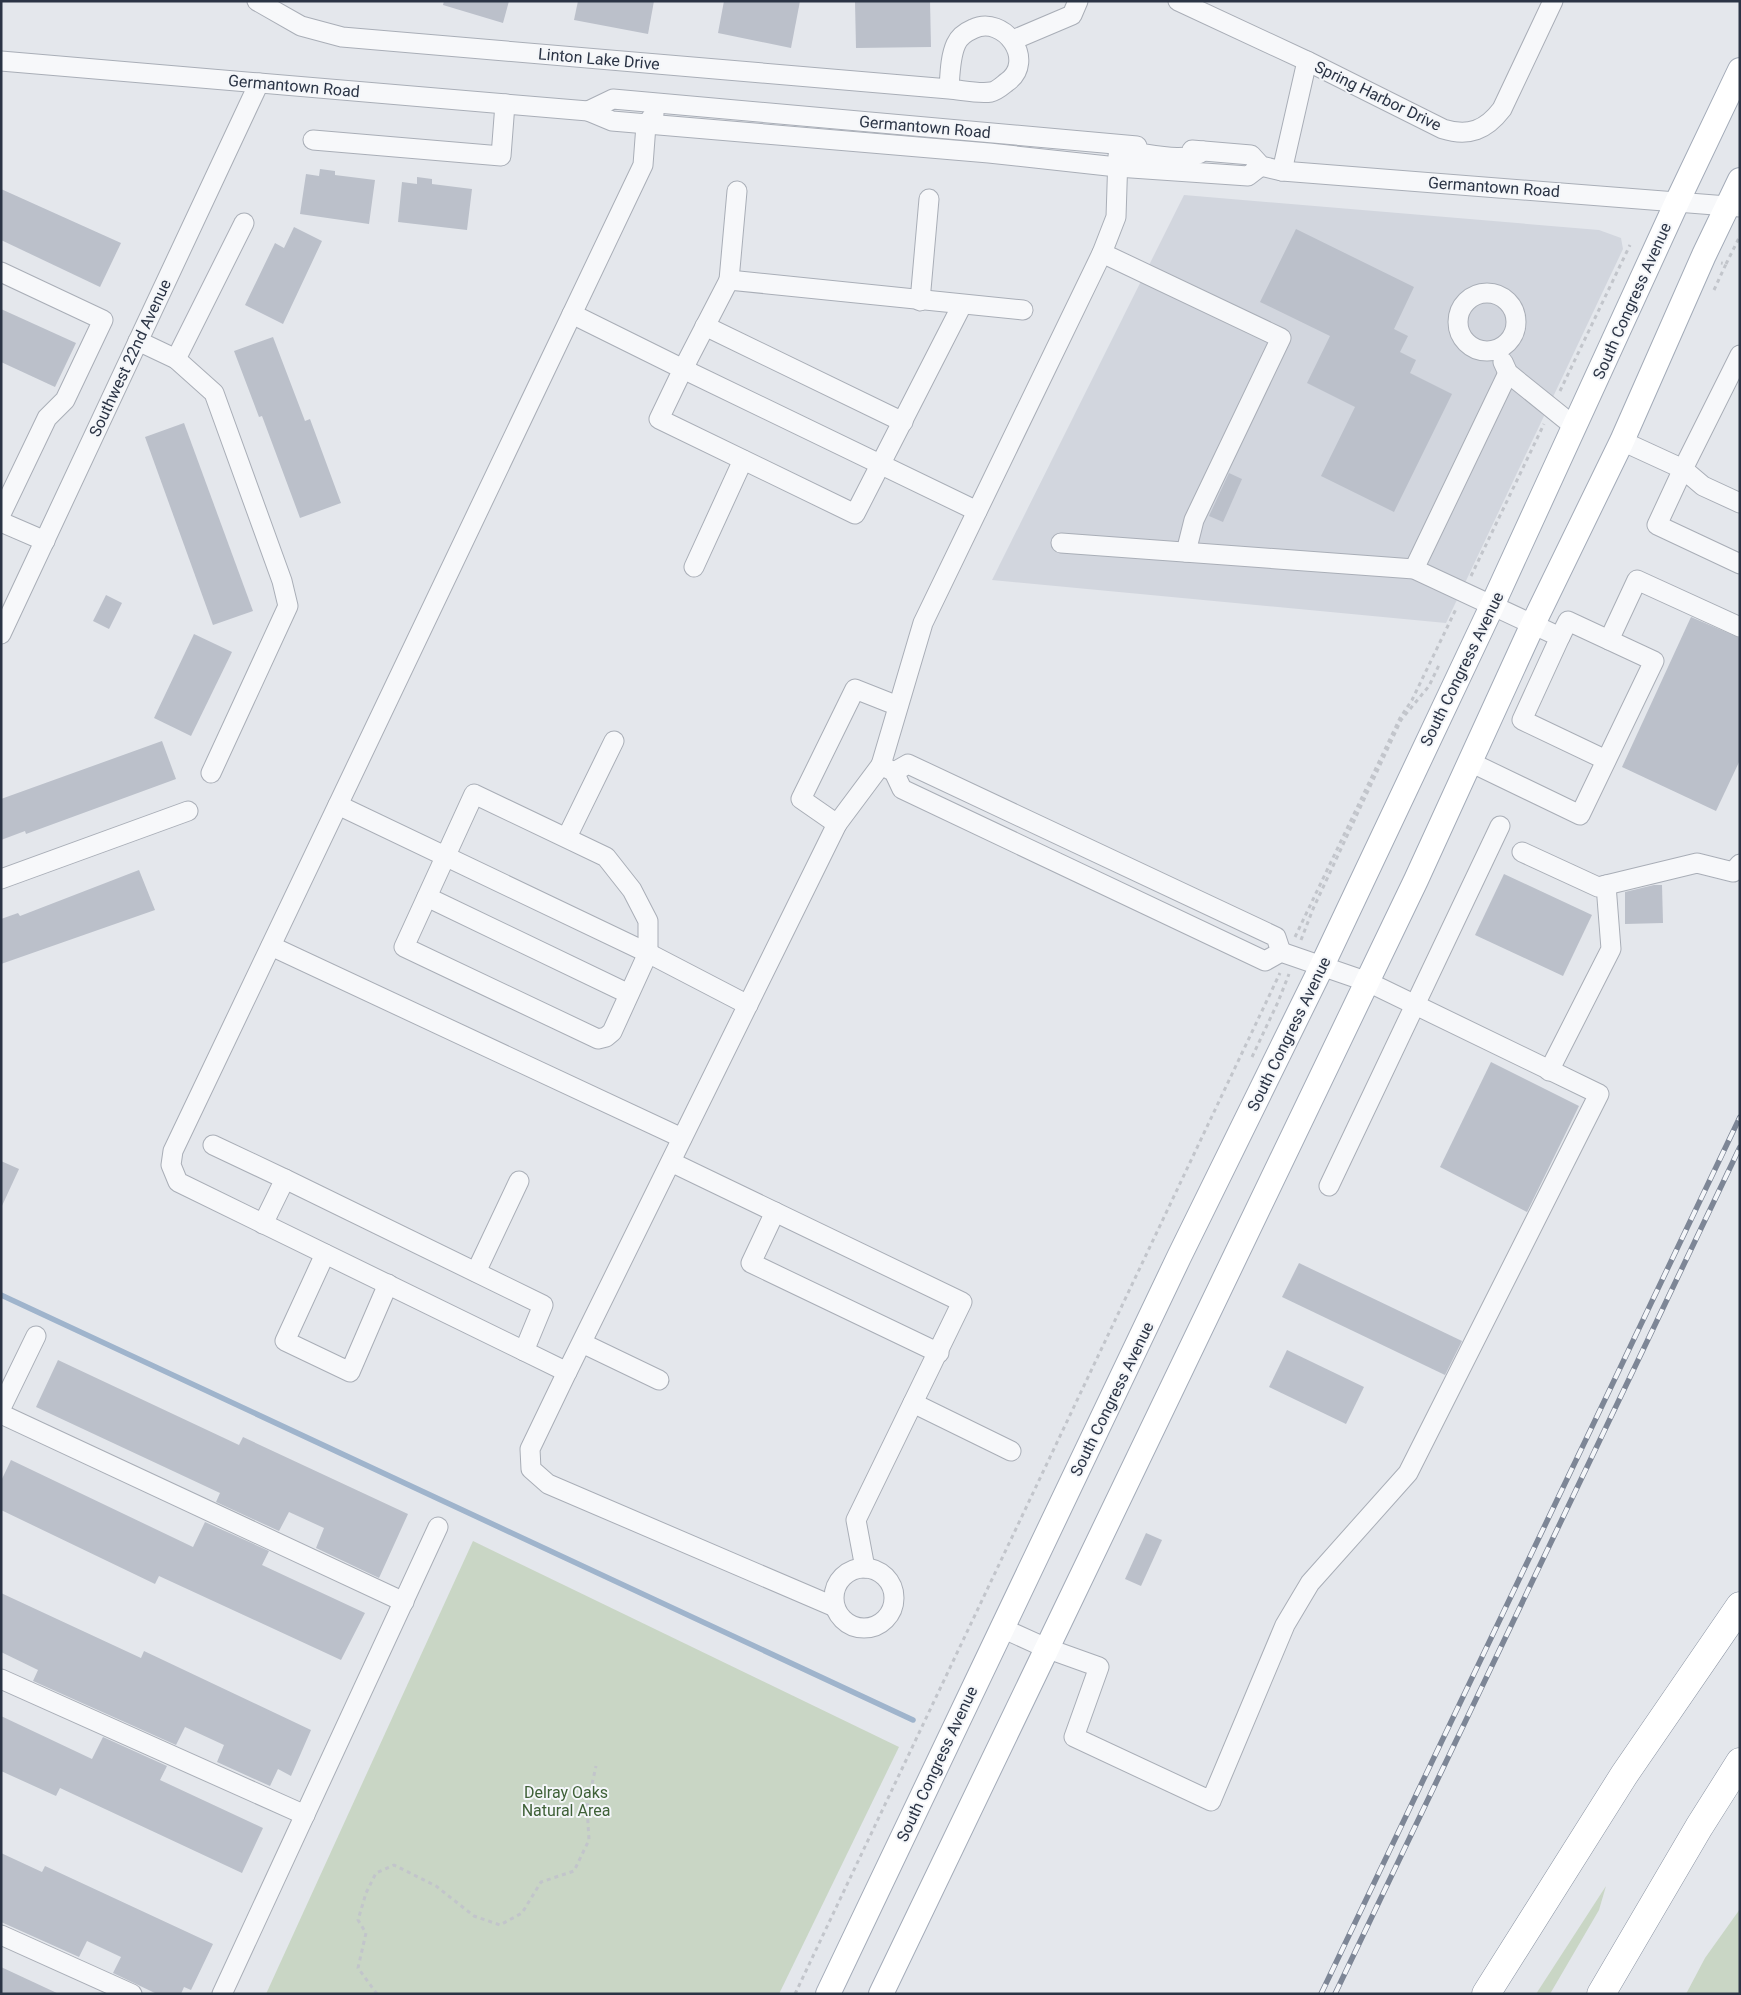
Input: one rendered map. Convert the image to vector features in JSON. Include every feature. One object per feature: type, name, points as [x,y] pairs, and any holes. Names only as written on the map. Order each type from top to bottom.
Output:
[{"type":"highway","points":[[1486,1994],[1614,1790],[1740,1606]]},
{"type":"highway","points":[[1601,1994],[1699,1827],[1740,1762]]},
{"type":"main road","name":"South Congress Avenue","points":[[828,1994],[1002,1628],[1321,968],[1492,606],[1678,200],[1740,70]]},
{"type":"main road","points":[[881,1994],[1368,982],[1533,624],[1734,206],[1740,180]]},
{"type":"street","name":"Linton Lake Drive","points":[[257,1],[301,26],[342,37],[993,92],[1014,78],[1018,65],[1018,52],[1013,40]]},
{"type":"street","points":[[949,89],[952,56],[956,43],[965,33],[977,27],[990,26],[1003,31],[1013,40],[1072,15],[1078,1]]},
{"type":"street","name":"Spring Harbor Drive","points":[[1178,1],[1307,61],[1444,129],[1456,133],[1470,133],[1483,128],[1494,120],[1502,109],[1553,1]]},
{"type":"street","name":"Germantown Road","points":[[1,61],[588,111],[612,121],[646,125],[989,153],[1117,167],[1248,176],[1261,166]]},
{"type":"street","name":"Spring Harbor Drive","points":[[1282,171],[1307,61]]},
{"type":"street","name":"Southwest 22nd Avenue","points":[[1,634],[258,83]]},
{"type":"street","name":"Germantown Road","points":[[588,111],[613,100],[1251,155],[1261,166],[1282,171],[1678,200],[1734,206]]},
{"type":"street","points":[[314,140],[501,156],[505,104]]},
{"type":"street","points":[[567,1372],[178,1182],[171,1165],[173,1151],[643,165],[646,125],[652,115],[662,112],[826,125],[831,119]]},
{"type":"street","points":[[835,1607],[835,1588],[840,1580],[855,1569],[864,1568],[882,1574],[893,1590],[891,1610],[886,1618],[872,1626],[857,1627],[848,1623],[835,1607],[548,1484],[531,1469],[530,1449],[837,824],[887,768],[898,706],[923,623],[1102,253],[1116,217],[1118,156],[1123,152],[1186,158],[1196,157],[1203,151]]},
{"type":"street","points":[[737,192],[729,280],[659,419],[855,514],[962,305]]},
{"type":"street","points":[[920,301],[929,199]]},
{"type":"street","points":[[176,359],[244,223]]},
{"type":"street","points":[[1102,253],[1281,338],[1194,520],[1186,552]]},
{"type":"street","points":[[1,272],[103,320],[65,400],[47,418],[1,514]]},
{"type":"street","points":[[729,280],[920,301],[1023,310]]},
{"type":"street","points":[[572,314],[977,511]]},
{"type":"street","points":[[705,326],[903,422]]},
{"type":"street","points":[[138,341],[176,359],[214,393],[282,581],[288,606],[210,773]]},
{"type":"street","points":[[1497,349],[1508,373],[1575,427]]},
{"type":"street","points":[[1740,354],[1657,525],[1740,564]]},
{"type":"street","points":[[1414,569],[1508,373]]},
{"type":"street","points":[[1622,441],[1683,469],[1703,486],[1740,503]]},
{"type":"street","points":[[694,567],[743,460]]},
{"type":"street","points":[[1,522],[44,541]]},
{"type":"street","points":[[1060,543],[1414,569],[1560,637]]},
{"type":"street","points":[[1609,640],[1638,580],[1740,627]]},
{"type":"street","points":[[1470,762],[1580,815],[1654,661],[1568,621],[1522,720],[1606,760]]},
{"type":"street","points":[[837,824],[801,799],[855,689],[898,706]]},
{"type":"street","points":[[567,837],[614,742]]},
{"type":"street","points":[[887,768],[908,764],[959,787],[1276,937],[1288,955],[1321,968],[1368,982],[1548,1071],[1599,1094],[1408,1473],[1310,1583],[1285,1625],[1210,1801],[1074,1736],[1099,1667],[1046,1648],[1002,1628]]},
{"type":"street","points":[[887,768],[902,789],[1265,961],[1288,955]]},
{"type":"street","points":[[948,810],[959,787]]},
{"type":"street","points":[[474,794],[606,857],[632,890],[648,921],[648,953],[612,1032],[606,1037],[598,1039],[404,947],[446,855],[474,794]]},
{"type":"street","points":[[338,805],[648,953],[748,1005]]},
{"type":"street","points":[[1,879],[188,811]]},
{"type":"street","points":[[1329,1186],[1500,826]]},
{"type":"street","points":[[1065,866],[1075,842]]},
{"type":"street","points":[[1522,852],[1598,887],[1697,863],[1733,872],[1740,864]]},
{"type":"street","points":[[1548,1071],[1611,949],[1606,885]]},
{"type":"street","points":[[1179,920],[1190,896]]},
{"type":"street","points":[[427,897],[628,994]]},
{"type":"street","points":[[270,946],[682,1138]]},
{"type":"street","points":[[213,1145],[543,1305],[524,1351]]},
{"type":"street","points":[[670,1162],[962,1302],[939,1353],[856,1520],[864,1568]]},
{"type":"street","points":[[263,1224],[285,1179]]},
{"type":"street","points":[[476,1272],[520,1181]]},
{"type":"street","points":[[775,1212],[751,1263],[939,1353]]},
{"type":"street","points":[[325,1254],[285,1341],[350,1372],[388,1284]]},
{"type":"street","points":[[1,1408],[36,1336]]},
{"type":"street","points":[[582,1343],[659,1380]]},
{"type":"street","points":[[913,1403],[1011,1451]]},
{"type":"street","points":[[1,1414],[404,1602]]},
{"type":"street","points":[[222,1994],[438,1528]]},
{"type":"street","points":[[1,1680],[305,1815]]},
{"type":"street","points":[[1,1935],[132,1994]]},
{"type":"path","points":[[1726,264],[1740,236]]},
{"type":"path","points":[[795,1994],[1275,987],[1303,918],[1383,752],[1400,718],[1412,700],[1464,593],[1630,245]]},
{"type":"path","points":[[1249,1064],[1278,1002],[1288,955],[1313,908],[1401,720],[1429,686],[1442,659]]},
{"type":"path","points":[[377,1994],[358,1968],[366,1933],[358,1920],[366,1893],[376,1873],[394,1865],[436,1886],[474,1916],[500,1925],[522,1913],[541,1882],[574,1871],[589,1840],[587,1807],[596,1766]]},
{"type":"shaded area","points":[[1184,195],[1599,230],[1621,238],[1623,249],[1446,623],[992,580]]},
{"type":"green space","name":"Delray Oaks Natural Area","points":[[473,1541],[899,1747],[779,1994],[266,1994]]},
{"type":"green space","points":[[1606,1886],[1599,1910],[1550,1994],[1536,1994]]},
{"type":"green space","points":[[1740,1909],[1740,1994],[1686,1994],[1705,1958]]},
{"type":"building","points":[[444,1],[509,1],[503,23],[443,5]]},
{"type":"building","points":[[578,1],[654,1],[648,34],[574,20]]},
{"type":"building","points":[[724,1],[800,1],[791,48],[718,33]]},
{"type":"building","points":[[855,1],[930,1],[931,47],[856,48]]},
{"type":"building","points":[[320,169],[335,171],[335,175],[375,180],[369,224],[300,214],[306,174],[319,176]]},
{"type":"building","points":[[417,177],[432,179],[432,184],[472,189],[467,230],[398,222],[402,182],[417,184]]},
{"type":"building","points":[[1,189],[121,243],[100,287],[1,240]]},
{"type":"building","points":[[294,227],[322,241],[283,324],[245,305],[275,243],[284,248]]},
{"type":"building","points":[[1296,229],[1414,287],[1394,329],[1408,336],[1400,352],[1416,360],[1410,373],[1452,394],[1394,512],[1321,476],[1355,407],[1307,383],[1330,336],[1260,302]]},
{"type":"building","points":[[1,309],[76,343],[55,387],[1,362]]},
{"type":"building","points":[[273,337],[305,421],[310,419],[341,503],[300,518],[262,416],[259,417],[234,351]]},
{"type":"building","points":[[184,423],[253,611],[213,625],[145,437]]},
{"type":"building","points":[[1229,473],[1242,479],[1223,522],[1209,516]]},
{"type":"building","points":[[106,595],[122,603],[109,629],[93,621]]},
{"type":"building","points":[[1691,617],[1740,638],[1740,760],[1716,811],[1622,767]]},
{"type":"building","points":[[194,634],[232,652],[191,736],[154,718]]},
{"type":"building","points":[[162,741],[176,779],[26,834],[25,831],[1,840],[1,799]]},
{"type":"building","points":[[139,870],[155,910],[1,964],[1,919],[18,913],[20,916]]},
{"type":"building","points":[[1504,874],[1592,915],[1563,976],[1475,935]]},
{"type":"building","points":[[1662,885],[1663,923],[1625,924],[1625,892]]},
{"type":"building","points":[[1491,1062],[1579,1106],[1527,1212],[1440,1167]]},
{"type":"building","points":[[1,1161],[19,1169],[1,1208]]},
{"type":"building","points":[[1299,1263],[1462,1341],[1445,1375],[1282,1297]]},
{"type":"building","points":[[1287,1350],[1364,1387],[1346,1424],[1269,1387]]},
{"type":"building","points":[[58,1360],[239,1445],[243,1437],[408,1514],[379,1578],[316,1548],[324,1528],[289,1512],[279,1531],[216,1502],[220,1493],[36,1407]]},
{"type":"building","points":[[11,1460],[193,1547],[205,1522],[269,1551],[262,1565],[365,1613],[341,1660],[159,1576],[155,1584],[1,1510],[1,1481]]},
{"type":"building","points":[[1146,1533],[1162,1540],[1141,1586],[1125,1579]]},
{"type":"building","points":[[1,1593],[141,1658],[144,1651],[311,1730],[291,1776],[278,1769],[270,1786],[217,1762],[224,1745],[185,1727],[176,1745],[33,1681],[38,1670],[1,1652]]},
{"type":"building","points":[[1,1716],[92,1759],[103,1737],[167,1766],[160,1780],[263,1828],[242,1873],[60,1788],[56,1796],[1,1771]]},
{"type":"building","points":[[1,1853],[42,1872],[45,1866],[213,1944],[191,1990],[184,1987],[181,1994],[157,1994],[113,1973],[121,1957],[87,1941],[79,1957],[1,1922]]},
{"type":"building","points":[[1,1967],[59,1994],[1,1994]]},
{"type":"waterway","points":[[1,1295],[913,1720]]},
{"type":"railway","points":[[1321,1994],[1740,1117]]},
{"type":"railway","points":[[1335,1994],[1740,1147]]}]
